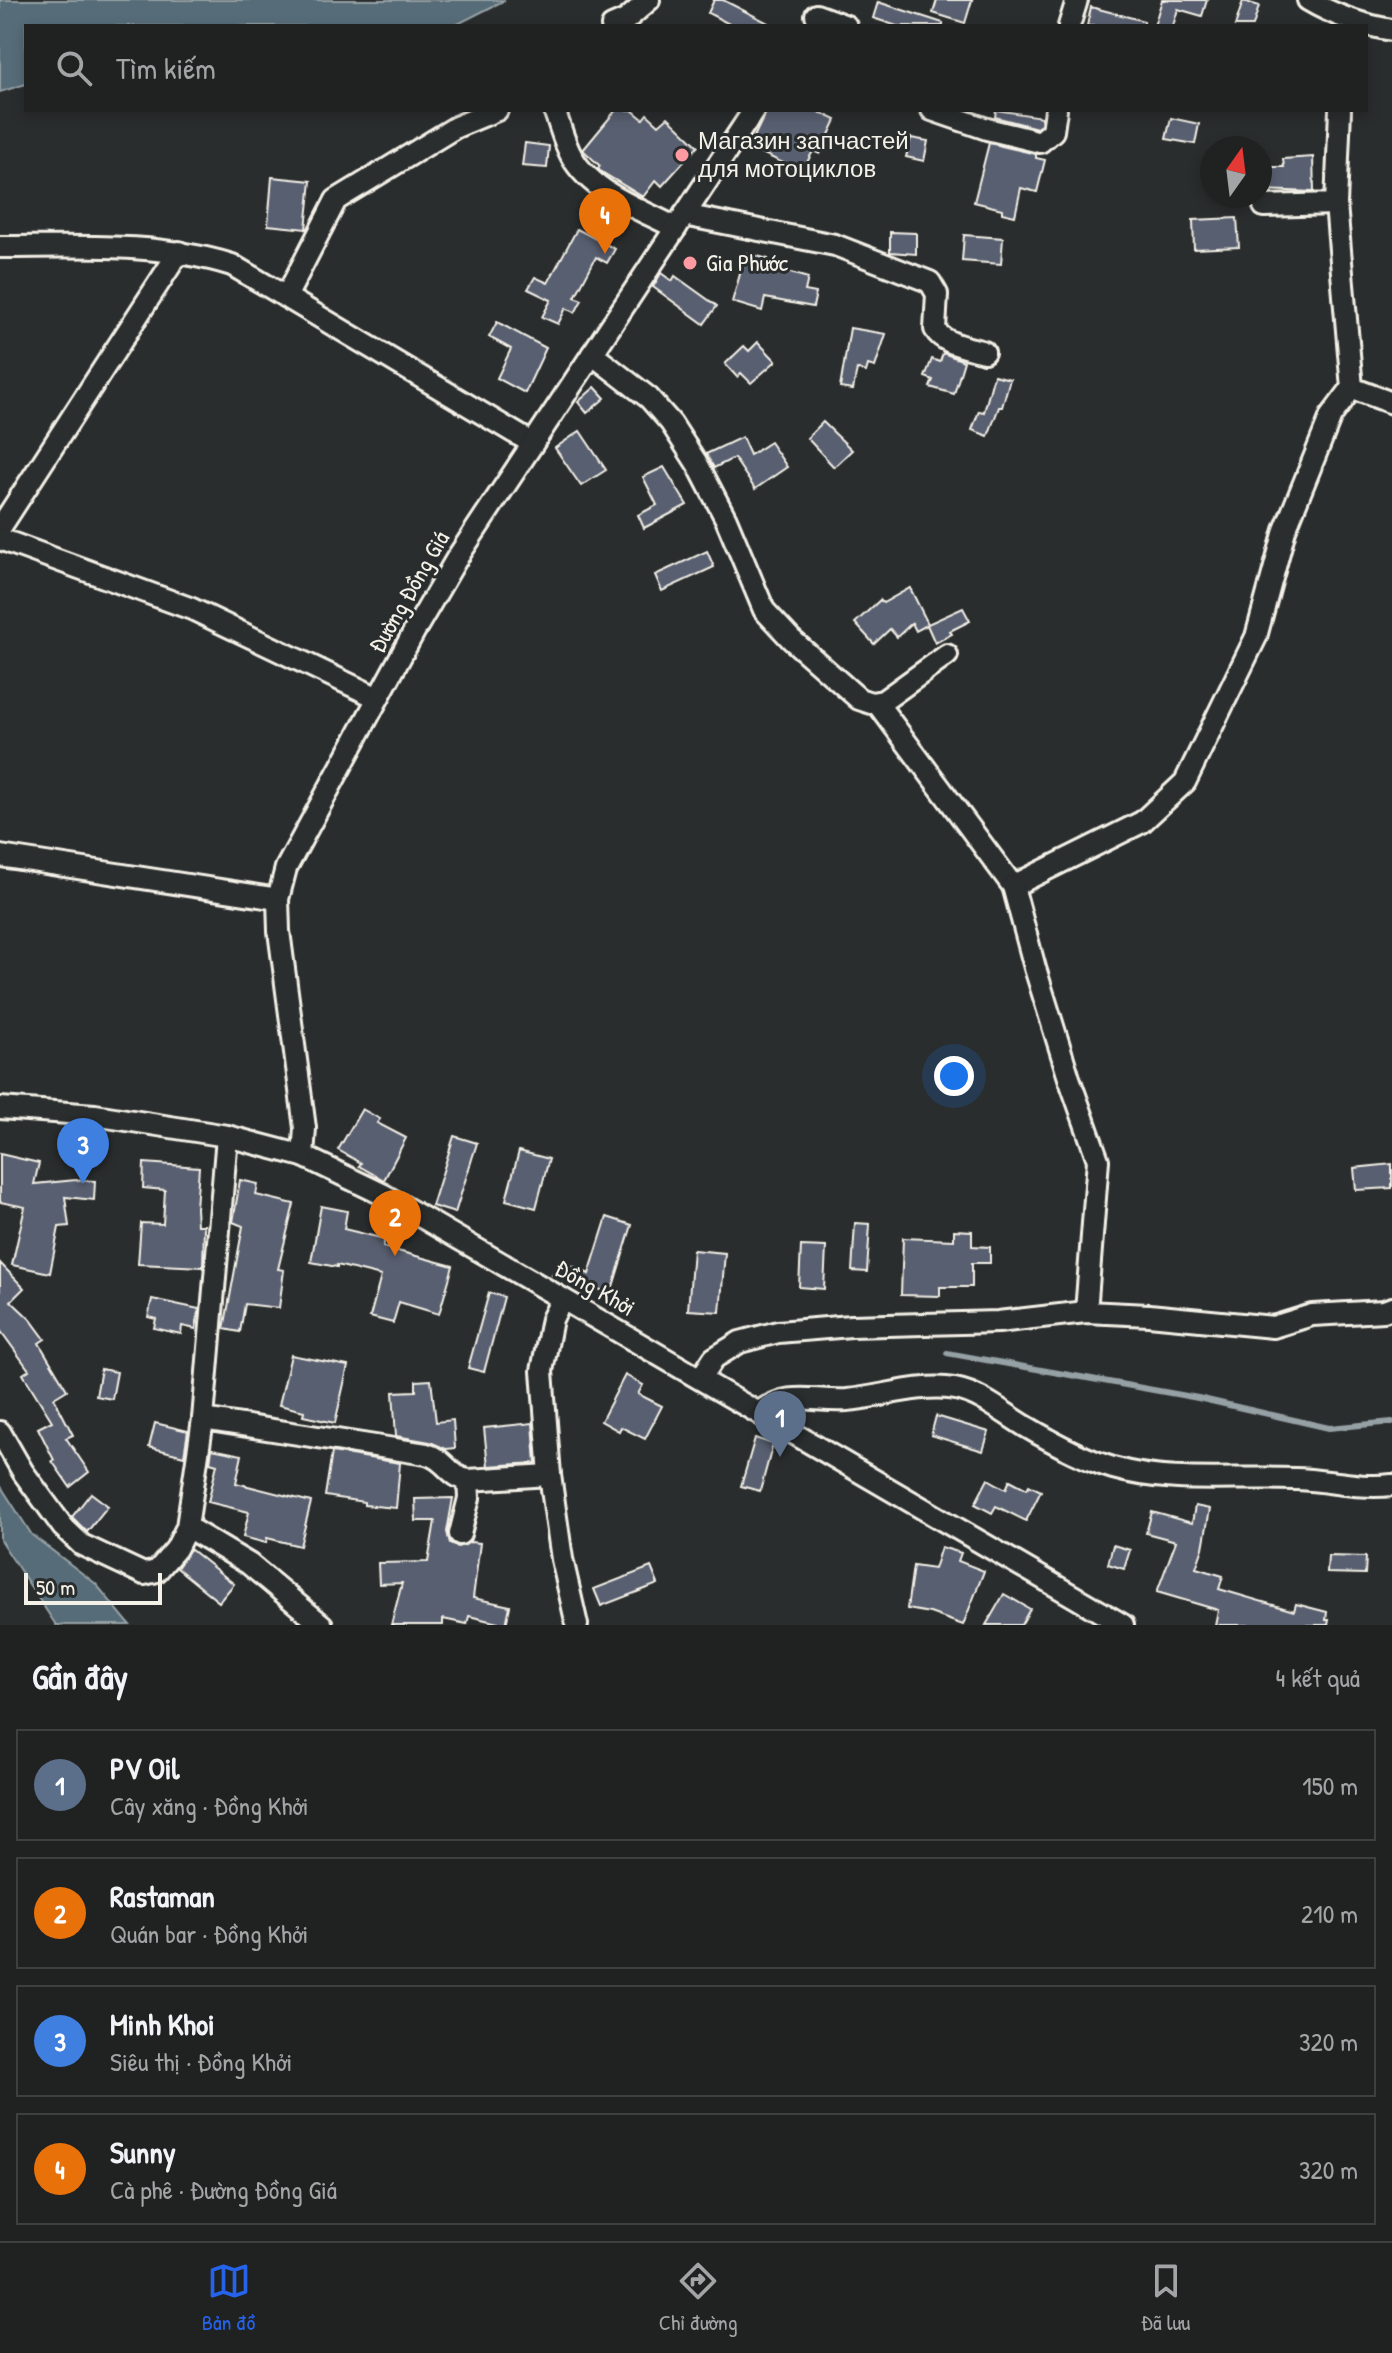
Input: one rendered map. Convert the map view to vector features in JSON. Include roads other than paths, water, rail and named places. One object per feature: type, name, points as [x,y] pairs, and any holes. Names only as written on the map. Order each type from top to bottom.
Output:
[{"type":"street","points":[[617,24],[649,0]]},
{"type":"street","points":[[1070,24],[1077,0]]},
{"type":"street","points":[[1308,0],[1345,22]]},
{"type":"street","points":[[817,14],[841,24]]},
{"type":"street","points":[[1368,26],[1392,30]]},
{"type":"street","points":[[286,297],[336,200],[456,127],[492,112]]},
{"type":"street","points":[[555,112],[571,155],[586,174],[606,190],[680,222],[835,245],[930,282],[937,294],[937,334],[984,352]]},
{"type":"street","name":"Đường Đồng Giá","points":[[303,1156],[305,1128],[287,1000],[278,899],[286,868],[443,582],[753,112]]},
{"type":"street","points":[[938,112],[987,129],[1040,142],[1053,131],[1056,112]]},
{"type":"street","points":[[1013,886],[1142,822],[1185,782],[1256,637],[1285,530],[1331,416],[1352,388],[1336,204],[1340,112]]},
{"type":"street","points":[[1272,206],[1336,204]]},
{"type":"street","points":[[0,247],[142,247],[232,265],[532,443]]},
{"type":"street","points":[[0,528],[179,252]]},
{"type":"street","points":[[592,354],[649,398],[671,423],[698,465],[726,519],[764,610],[791,639],[859,699],[877,703],[1013,886],[1056,1037],[1098,1160],[1086,1312]]},
{"type":"street","points":[[1352,388],[1392,403]]},
{"type":"street","points":[[0,539],[192,609],[378,698]]},
{"type":"street","points":[[877,703],[947,655]]},
{"type":"street","points":[[0,856],[278,899]]},
{"type":"street","name":"Đồng Khởi","points":[[0,1108],[95,1115],[227,1136],[303,1156],[382,1194],[1119,1624]]},
{"type":"street","points":[[0,1432],[31,1483],[63,1527],[82,1545],[144,1574],[157,1571],[176,1549],[187,1527],[203,1419],[227,1136]]},
{"type":"street","points":[[562,1299],[552,1319],[542,1371],[550,1475],[562,1559],[577,1625]]},
{"type":"street","points":[[701,1378],[714,1358],[740,1342],[778,1332],[851,1326],[998,1322],[1086,1312],[1273,1327],[1312,1315],[1392,1308]]},
{"type":"street","points":[[759,1412],[782,1399],[847,1400],[926,1389],[955,1389],[979,1397],[1027,1428],[1070,1450],[1130,1472],[1200,1479],[1295,1479],[1371,1487],[1392,1485]]},
{"type":"street","points":[[203,1419],[426,1454],[438,1457],[458,1478],[468,1480],[550,1475]]},
{"type":"street","points":[[460,1534],[469,1498],[468,1480]]},
{"type":"street","points":[[187,1527],[249,1564],[322,1625]]},
{"type":"water","points":[[0,0],[505,0],[458,24],[24,24],[24,85],[0,92]]},
{"type":"water","points":[[0,1485],[32,1535],[96,1584],[130,1625],[56,1625],[0,1540]]},
{"type":"waterway","points":[[947,1353],[1198,1398],[1329,1428],[1392,1422]]},
{"type":"place","name":"Магазин запчастей для мотоциклов","points":[[682,155]]},
{"type":"place","name":"Sunny","points":[[605,254]]},
{"type":"place","name":"Gia Phước","points":[[690,263]]},
{"type":"place","name":"Minh Khoi","points":[[83,1184]]},
{"type":"place","name":"Rastaman","points":[[395,1256]]},
{"type":"place","name":"PV Oil","points":[[780,1457]]}]
